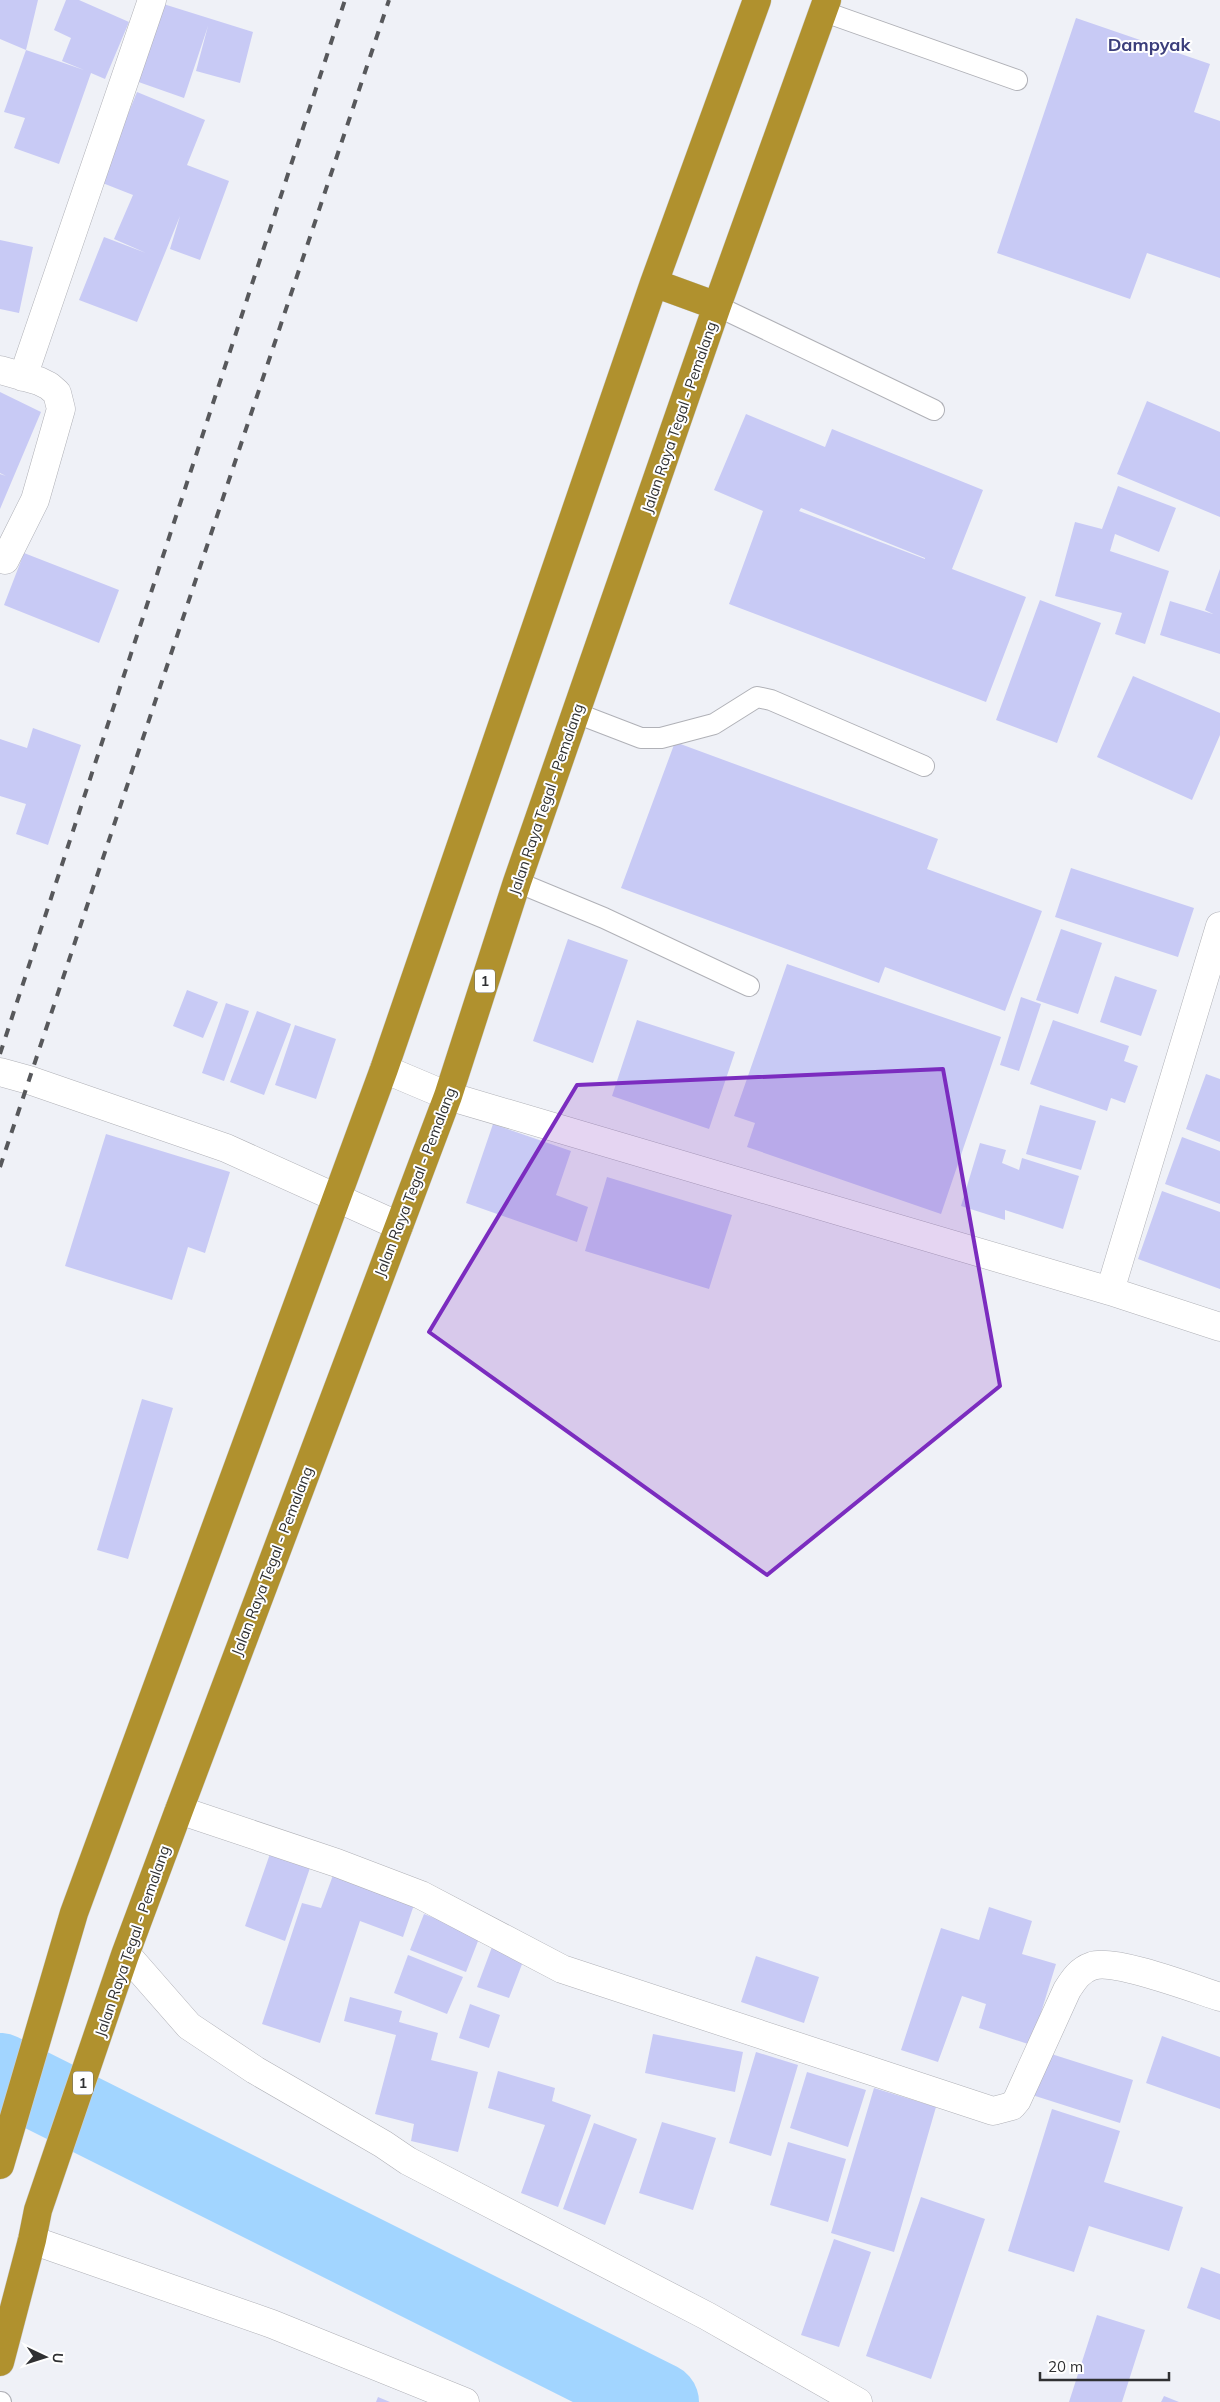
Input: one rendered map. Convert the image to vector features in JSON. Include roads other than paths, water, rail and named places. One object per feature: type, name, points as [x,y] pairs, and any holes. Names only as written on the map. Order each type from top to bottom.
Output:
[{"type":"highway","points":[[0,2165],[74,1913],[384,1069],[654,283],[757,0]]},
{"type":"highway","name":"Jalan Raya Tegal - Pemalang","points":[[0,2362],[38,2210],[126,1954],[178,1810],[448,1096],[517,882],[717,306],[824,6]]},
{"type":"highway","points":[[654,283],[717,306]]},
{"type":"street","points":[[5,560],[35,500],[61,409],[57,393],[49,386],[12,373],[152,0]]},
{"type":"street","points":[[1110,1291],[1220,926]]},
{"type":"street","points":[[384,1069],[448,1096],[1110,1291],[1220,1327]]},
{"type":"street","points":[[0,1072],[29,1080],[226,1148],[398,1226]]},
{"type":"street","points":[[178,1810],[337,1863],[420,1895],[562,1969],[993,2111],[1012,2106],[1017,2100],[1067,1990],[1078,1974],[1092,1966],[1116,1965],[1220,1997]]},
{"type":"street","points":[[126,1954],[189,2026],[255,2070],[383,2144],[408,2161],[707,2316],[858,2402]]},
{"type":"street","points":[[32,2240],[272,2324],[464,2402]]},
{"type":"lane","points":[[824,6],[1017,80]]},
{"type":"lane","points":[[717,306],[934,410]]},
{"type":"lane","points":[[576,713],[641,738],[661,738],[714,724],[757,697],[771,700],[924,766]]},
{"type":"lane","points":[[517,882],[604,918],[748,986]]},
{"type":"waterway","points":[[0,2072],[660,2402]]},
{"type":"railway","points":[[0,1054],[345,0]]},
{"type":"railway","points":[[0,1167],[389,0]]},
{"type":"district","name":"Dampyak","points":[[1149,44]]}]
